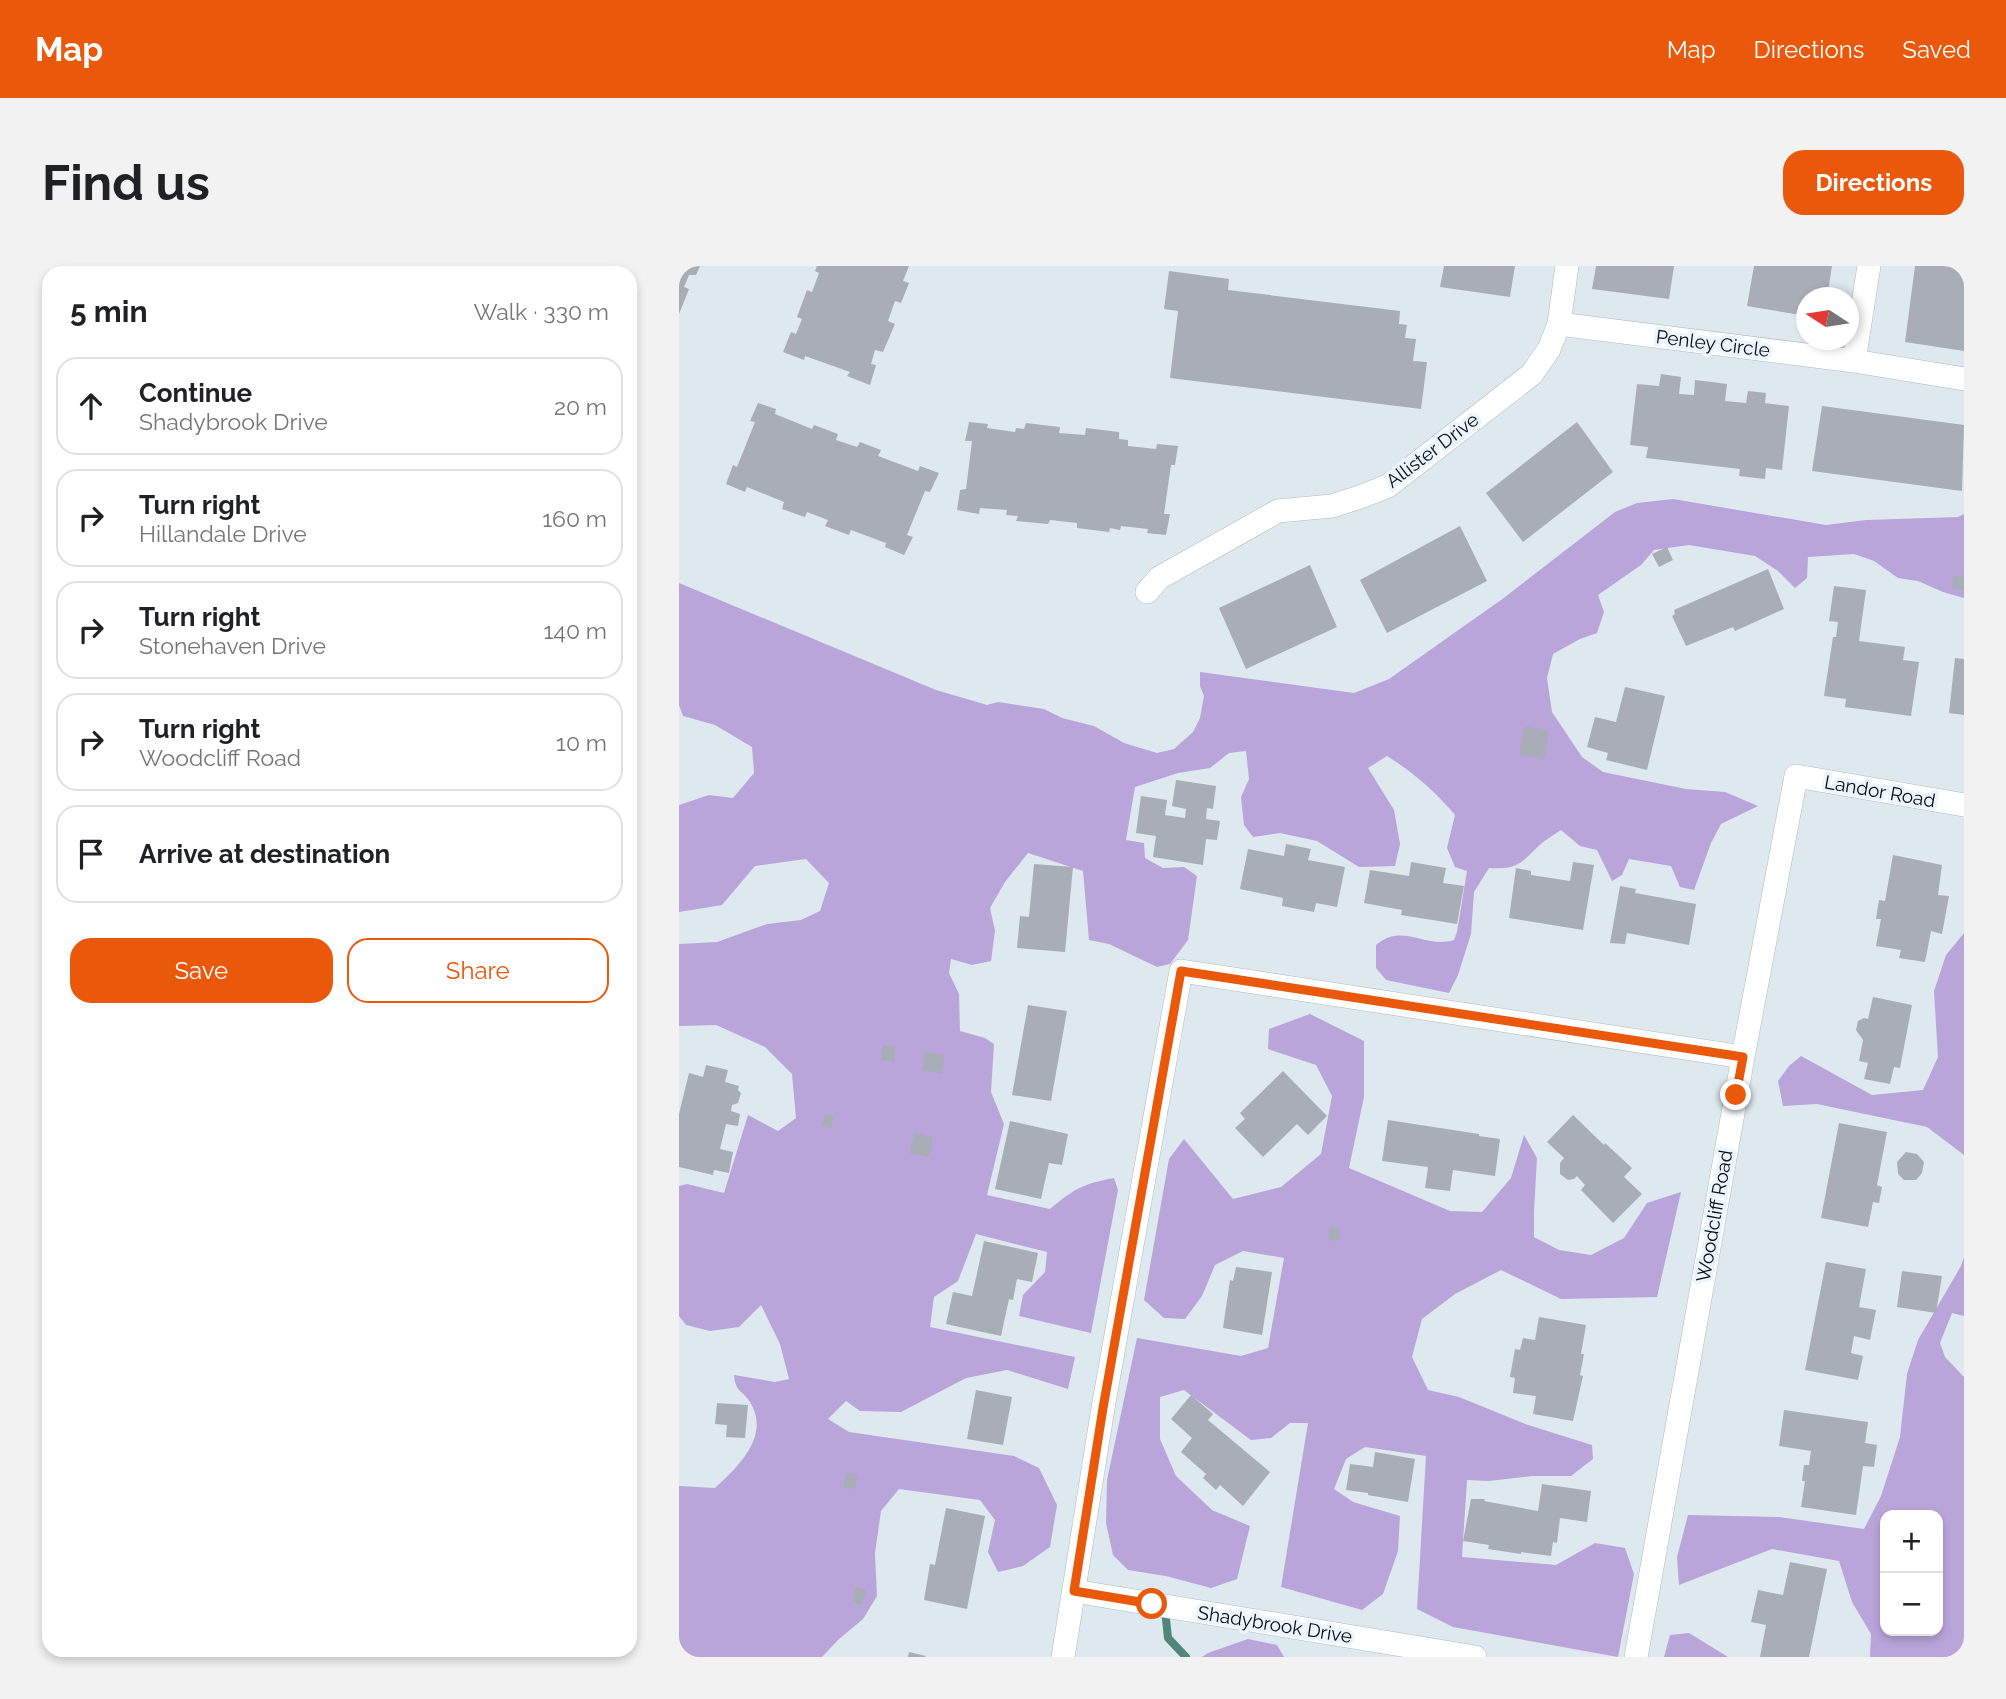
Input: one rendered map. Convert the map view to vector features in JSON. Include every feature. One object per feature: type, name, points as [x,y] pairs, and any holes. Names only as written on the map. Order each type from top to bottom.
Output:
[{"type":"street","name":"Allister Drive","points":[[1147,592],[1159,578],[1278,511],[1332,506],[1388,486],[1532,374],[1549,349],[1559,324],[1567,266]]},
{"type":"street","points":[[1854,361],[1870,266]]},
{"type":"street","name":"Penley Circle","points":[[1559,324],[1854,361],[1964,379]]},
{"type":"street","name":"Landor Road","points":[[1797,776],[1964,805]]},
{"type":"street","name":"Woodcliff Road","points":[[1636,1657],[1743,1057],[1797,776]]},
{"type":"street","points":[[1063,1657],[1103,1408],[1181,971],[1743,1057]]},
{"type":"street","name":"Shadybrook Drive","points":[[1074,1591],[1475,1657]]},
{"type":"shaded area","points":[[1673,499],[1826,525],[1866,520],[1958,517],[1964,514],[1964,598],[1918,581],[1898,578],[1874,561],[1854,554],[1808,557],[1807,578],[1795,588],[1778,571],[1755,556],[1689,545],[1654,550],[1641,565],[1598,595],[1604,612],[1597,633],[1553,654],[1547,678],[1552,712],[1582,757],[1603,772],[1686,789],[1725,792],[1758,806],[1721,824],[1694,890],[1680,887],[1671,866],[1629,859],[1622,875],[1612,881],[1597,850],[1580,846],[1561,830],[1520,863],[1489,868],[1474,892],[1471,934],[1458,975],[1449,993],[1386,980],[1376,968],[1376,945],[1386,939],[1405,936],[1443,942],[1454,940],[1467,871],[1455,867],[1447,848],[1455,815],[1424,783],[1387,756],[1368,768],[1394,810],[1400,844],[1395,866],[1359,867],[1317,841],[1280,833],[1253,837],[1244,825],[1241,797],[1249,779],[1246,751],[1229,753],[1210,768],[1178,773],[1135,787],[1126,840],[1144,843],[1145,858],[1163,868],[1184,867],[1197,876],[1188,940],[1170,964],[1157,967],[1109,944],[1089,940],[1083,871],[1028,853],[1005,882],[990,908],[995,931],[991,961],[972,965],[951,959],[949,973],[959,994],[960,1031],[985,1038],[994,1044],[991,1092],[1004,1124],[987,1195],[1050,1209],[1079,1188],[1114,1178],[1118,1190],[1091,1333],[1019,1316],[1023,1295],[1045,1272],[1047,1252],[976,1234],[958,1281],[934,1297],[930,1327],[1075,1357],[1068,1389],[1007,1370],[966,1378],[901,1412],[860,1411],[846,1401],[828,1419],[849,1432],[1014,1456],[1039,1468],[1057,1505],[1050,1547],[1023,1566],[998,1572],[988,1552],[995,1520],[980,1500],[899,1489],[881,1511],[875,1553],[877,1596],[863,1619],[822,1657],[679,1657],[679,1486],[715,1488],[742,1461],[749,1450],[757,1427],[755,1415],[750,1402],[738,1388],[734,1375],[775,1382],[789,1379],[780,1344],[761,1305],[739,1327],[710,1331],[686,1325],[679,1316],[679,1186],[687,1184],[724,1193],[748,1115],[778,1131],[796,1118],[792,1074],[765,1047],[716,1025],[679,1026],[679,944],[717,942],[767,924],[801,920],[820,911],[829,883],[806,859],[755,866],[722,905],[679,912],[679,805],[709,795],[733,798],[754,773],[752,747],[715,725],[683,716],[679,705],[679,583],[936,690],[987,705],[998,702],[1044,709],[1062,718],[1094,726],[1124,743],[1157,753],[1174,749],[1193,732],[1200,718],[1204,696],[1200,686],[1200,672],[1354,693],[1389,679],[1501,600],[1615,512],[1637,503]]},
{"type":"shaded area","points":[[1964,933],[1964,1155],[1927,1127],[1817,1104],[1783,1106],[1778,1081],[1801,1056],[1872,1095],[1923,1090],[1938,1057],[1934,991],[1946,955]]},
{"type":"shaded area","points":[[1310,1014],[1364,1041],[1364,1097],[1349,1168],[1450,1211],[1482,1212],[1511,1178],[1524,1135],[1537,1158],[1534,1237],[1559,1250],[1591,1255],[1624,1238],[1647,1203],[1681,1192],[1657,1297],[1561,1299],[1501,1270],[1455,1294],[1422,1319],[1412,1357],[1428,1390],[1459,1397],[1528,1425],[1592,1445],[1593,1459],[1571,1476],[1467,1480],[1462,1557],[1556,1565],[1595,1543],[1625,1548],[1634,1574],[1618,1657],[1453,1627],[1417,1609],[1426,1456],[1365,1447],[1346,1459],[1334,1489],[1353,1502],[1400,1516],[1398,1551],[1383,1594],[1362,1610],[1281,1587],[1308,1423],[1290,1423],[1271,1438],[1251,1440],[1184,1390],[1160,1397],[1160,1439],[1176,1476],[1212,1510],[1250,1526],[1237,1579],[1211,1588],[1166,1576],[1128,1570],[1113,1555],[1106,1523],[1107,1480],[1137,1338],[1241,1356],[1268,1348],[1284,1258],[1243,1251],[1215,1265],[1202,1296],[1185,1319],[1164,1318],[1144,1300],[1169,1159],[1184,1139],[1233,1199],[1281,1187],[1321,1154],[1332,1096],[1316,1065],[1268,1049],[1269,1029]]},
{"type":"shaded area","points":[[1964,1257],[1964,1316],[1952,1313],[1940,1343],[1945,1357],[1964,1377],[1964,1657],[1870,1657],[1871,1634],[1852,1602],[1839,1561],[1772,1549],[1679,1585],[1677,1557],[1688,1515],[1779,1517],[1864,1529],[1881,1496],[1900,1437],[1907,1374],[1918,1340]]},
{"type":"shaded area","points":[[1689,1633],[1728,1657],[1664,1657],[1670,1635]]},
{"type":"shaded area","points":[[1248,1639],[1277,1645],[1284,1657],[1202,1657],[1208,1653]]},
{"type":"building","points":[[679,266],[700,266],[696,275],[689,275],[684,287],[689,289],[679,314]]},
{"type":"building","points":[[817,266],[909,266],[903,281],[909,283],[901,303],[895,301],[888,321],[895,324],[883,352],[875,350],[871,364],[876,365],[870,385],[847,376],[850,372],[805,356],[804,360],[783,352],[791,332],[796,334],[802,319],[797,317],[807,290],[812,292],[819,273],[815,271]]},
{"type":"building","points":[[1444,266],[1515,266],[1510,297],[1440,287]]},
{"type":"building","points":[[1596,266],[1674,266],[1669,299],[1592,289]]},
{"type":"building","points":[[1754,266],[1832,266],[1829,287],[1796,287],[1796,314],[1747,306]]},
{"type":"building","points":[[1915,266],[1964,266],[1964,351],[1905,342]]},
{"type":"building","points":[[1169,271],[1229,279],[1228,290],[1400,311],[1399,324],[1407,325],[1405,338],[1416,339],[1413,361],[1427,362],[1421,409],[1170,378],[1178,311],[1164,309]]},
{"type":"building","points":[[1661,374],[1681,377],[1679,394],[1694,395],[1695,380],[1727,384],[1725,401],[1746,403],[1748,391],[1766,393],[1765,403],[1789,406],[1782,470],[1766,468],[1765,479],[1739,476],[1740,469],[1646,458],[1648,447],[1630,445],[1637,384],[1659,386]]},
{"type":"building","points":[[758,403],[776,409],[775,414],[812,429],[814,425],[838,434],[836,440],[857,447],[860,442],[881,450],[878,456],[918,471],[920,466],[939,473],[930,492],[925,491],[907,535],[913,537],[904,555],[885,547],[886,543],[851,530],[849,535],[825,526],[828,520],[807,512],[805,517],[782,509],[784,502],[747,487],[745,492],[726,484],[733,465],[737,467],[755,422],[750,421]]},
{"type":"building","points":[[1822,406],[1964,425],[1962,491],[1812,471]]},
{"type":"building","points":[[969,422],[1015,432],[1016,428],[1024,429],[1026,423],[1060,427],[1059,433],[1085,435],[1086,428],[1119,432],[1119,439],[1128,440],[1128,446],[1156,449],[1157,444],[1178,446],[1175,465],[1171,465],[1164,514],[1170,514],[1166,535],[1147,533],[1148,529],[1121,526],[1120,530],[1110,528],[1109,532],[1077,528],[1077,523],[1050,520],[1048,524],[1016,521],[1018,516],[1006,515],[1007,510],[980,508],[979,514],[957,510],[960,490],[966,489],[972,441],[965,441]]},
{"type":"building","points":[[1577,422],[1613,472],[1523,542],[1486,493]]},
{"type":"building","points":[[1460,526],[1487,581],[1387,633],[1360,580]]},
{"type":"building","points":[[1667,547],[1673,560],[1659,567],[1652,554]]},
{"type":"building","points":[[1310,565],[1337,627],[1246,669],[1219,608]]},
{"type":"building","points":[[1768,569],[1784,609],[1735,631],[1733,627],[1686,646],[1672,616],[1675,614],[1674,610]]},
{"type":"building","points":[[1953,575],[1964,577],[1964,590],[1952,588]]},
{"type":"building","points":[[1834,586],[1866,590],[1859,641],[1905,647],[1903,660],[1919,662],[1911,716],[1845,707],[1846,699],[1824,696],[1833,637],[1836,637],[1838,622],[1829,621]]},
{"type":"building","points":[[1955,658],[1964,659],[1964,715],[1949,713]]},
{"type":"building","points":[[1625,687],[1665,696],[1647,770],[1606,760],[1608,753],[1587,747],[1595,717],[1616,722]]},
{"type":"building","points":[[1524,726],[1549,731],[1544,759],[1519,754]]},
{"type":"building","points":[[1176,780],[1216,786],[1213,809],[1207,808],[1206,819],[1220,821],[1217,840],[1206,839],[1203,865],[1153,857],[1156,836],[1136,833],[1141,796],[1167,800],[1165,815],[1185,818],[1186,809],[1172,806]]},
{"type":"building","points":[[1286,844],[1311,849],[1308,860],[1345,867],[1337,907],[1316,903],[1314,912],[1282,906],[1283,898],[1240,889],[1248,849],[1284,856]]},
{"type":"building","points":[[1893,855],[1942,865],[1938,895],[1949,896],[1942,934],[1931,931],[1925,962],[1899,958],[1901,950],[1876,946],[1881,919],[1876,919],[1879,900],[1885,901]]},
{"type":"building","points":[[1411,862],[1446,868],[1443,883],[1464,886],[1457,924],[1401,915],[1402,910],[1364,903],[1370,870],[1409,876]]},
{"type":"building","points":[[1573,862],[1594,865],[1583,930],[1509,918],[1516,868],[1531,871],[1531,875],[1570,881]]},
{"type":"building","points":[[1034,864],[1073,867],[1065,952],[1017,948],[1020,916],[1029,917]]},
{"type":"building","points":[[1620,886],[1636,889],[1635,893],[1696,904],[1689,945],[1627,933],[1625,944],[1610,943]]},
{"type":"building","points":[[1873,997],[1912,1005],[1900,1068],[1894,1067],[1890,1084],[1864,1079],[1868,1063],[1859,1061],[1863,1040],[1856,1030],[1858,1021],[1868,1019]]},
{"type":"building","points":[[1028,1005],[1067,1011],[1051,1101],[1012,1095]]},
{"type":"building","points":[[883,1045],[896,1047],[894,1062],[881,1060]]},
{"type":"building","points":[[925,1052],[945,1055],[941,1074],[922,1070]]},
{"type":"building","points":[[706,1065],[728,1070],[725,1082],[739,1086],[741,1093],[738,1103],[732,1105],[731,1111],[740,1114],[738,1126],[726,1124],[720,1149],[733,1152],[729,1173],[714,1170],[713,1175],[679,1167],[679,1114],[689,1073],[703,1077]]},
{"type":"building","points":[[1283,1071],[1327,1116],[1308,1135],[1297,1124],[1263,1157],[1235,1128],[1245,1119],[1240,1113]]},
{"type":"building","points":[[825,1114],[834,1117],[831,1128],[822,1125]]},
{"type":"building","points":[[1573,1115],[1632,1168],[1624,1177],[1642,1194],[1613,1223],[1581,1190],[1585,1185],[1577,1176],[1568,1180],[1560,1174],[1560,1163],[1564,1158],[1547,1142]]},
{"type":"building","points":[[1388,1120],[1500,1139],[1495,1176],[1453,1170],[1450,1191],[1425,1188],[1428,1167],[1382,1161]]},
{"type":"building","points":[[1010,1121],[1068,1134],[1062,1165],[1049,1163],[1041,1199],[995,1189]]},
{"type":"building","points":[[1839,1123],[1887,1132],[1877,1185],[1882,1187],[1879,1203],[1873,1202],[1868,1227],[1821,1218]]},
{"type":"building","points":[[914,1133],[933,1137],[929,1157],[910,1153]]},
{"type":"building","points":[[1906,1152],[1917,1154],[1924,1162],[1922,1173],[1916,1180],[1904,1180],[1898,1174],[1897,1162]]},
{"type":"building","points":[[1330,1227],[1340,1229],[1338,1241],[1328,1240]]},
{"type":"building","points":[[984,1241],[1038,1253],[1032,1282],[1017,1279],[1013,1300],[1009,1299],[1001,1336],[946,1324],[953,1292],[972,1296]]},
{"type":"building","points":[[1826,1262],[1866,1269],[1859,1307],[1876,1310],[1870,1340],[1854,1336],[1851,1353],[1863,1356],[1858,1380],[1805,1370]]},
{"type":"building","points":[[1236,1267],[1272,1272],[1262,1335],[1223,1328],[1230,1280],[1233,1281]]},
{"type":"building","points":[[1902,1271],[1942,1276],[1936,1313],[1897,1307]]},
{"type":"building","points":[[1539,1317],[1586,1325],[1581,1354],[1584,1354],[1580,1375],[1583,1376],[1573,1421],[1533,1414],[1536,1396],[1513,1393],[1515,1378],[1510,1377],[1515,1349],[1520,1350],[1523,1338],[1535,1340]]},
{"type":"building","points":[[976,1390],[1012,1397],[1003,1445],[967,1439]]},
{"type":"building","points":[[1191,1395],[1213,1414],[1208,1420],[1270,1472],[1243,1506],[1220,1485],[1216,1490],[1203,1478],[1206,1474],[1181,1452],[1192,1438],[1171,1419]]},
{"type":"building","points":[[717,1403],[748,1405],[745,1438],[726,1437],[727,1425],[715,1424]]},
{"type":"building","points":[[1784,1410],[1868,1422],[1865,1443],[1877,1445],[1874,1467],[1863,1466],[1856,1515],[1801,1507],[1805,1481],[1802,1481],[1804,1465],[1809,1465],[1811,1451],[1779,1446]]},
{"type":"building","points":[[1375,1452],[1415,1459],[1408,1502],[1346,1490],[1350,1464],[1373,1467]]},
{"type":"building","points":[[846,1473],[858,1475],[855,1489],[843,1487]]},
{"type":"building","points":[[1542,1484],[1591,1491],[1587,1522],[1560,1518],[1557,1543],[1553,1542],[1551,1556],[1488,1549],[1489,1545],[1463,1541],[1471,1499],[1485,1499],[1484,1501],[1538,1511]]},
{"type":"building","points":[[946,1508],[985,1516],[967,1609],[924,1600],[930,1564],[935,1565]]},
{"type":"building","points":[[1790,1562],[1827,1569],[1809,1657],[1760,1657],[1766,1625],[1751,1622],[1758,1590],[1783,1595]]},
{"type":"building","points":[[855,1587],[866,1590],[862,1605],[852,1602]]},
{"type":"building","points":[[909,1652],[926,1656],[908,1657]]},
{"type":"waterway","points":[[1165,1610],[1168,1638],[1186,1657]]},
{"type":"route","points":[[1152,1604],[1074,1591],[1103,1408],[1181,971],[1743,1057],[1736,1095]]}]
